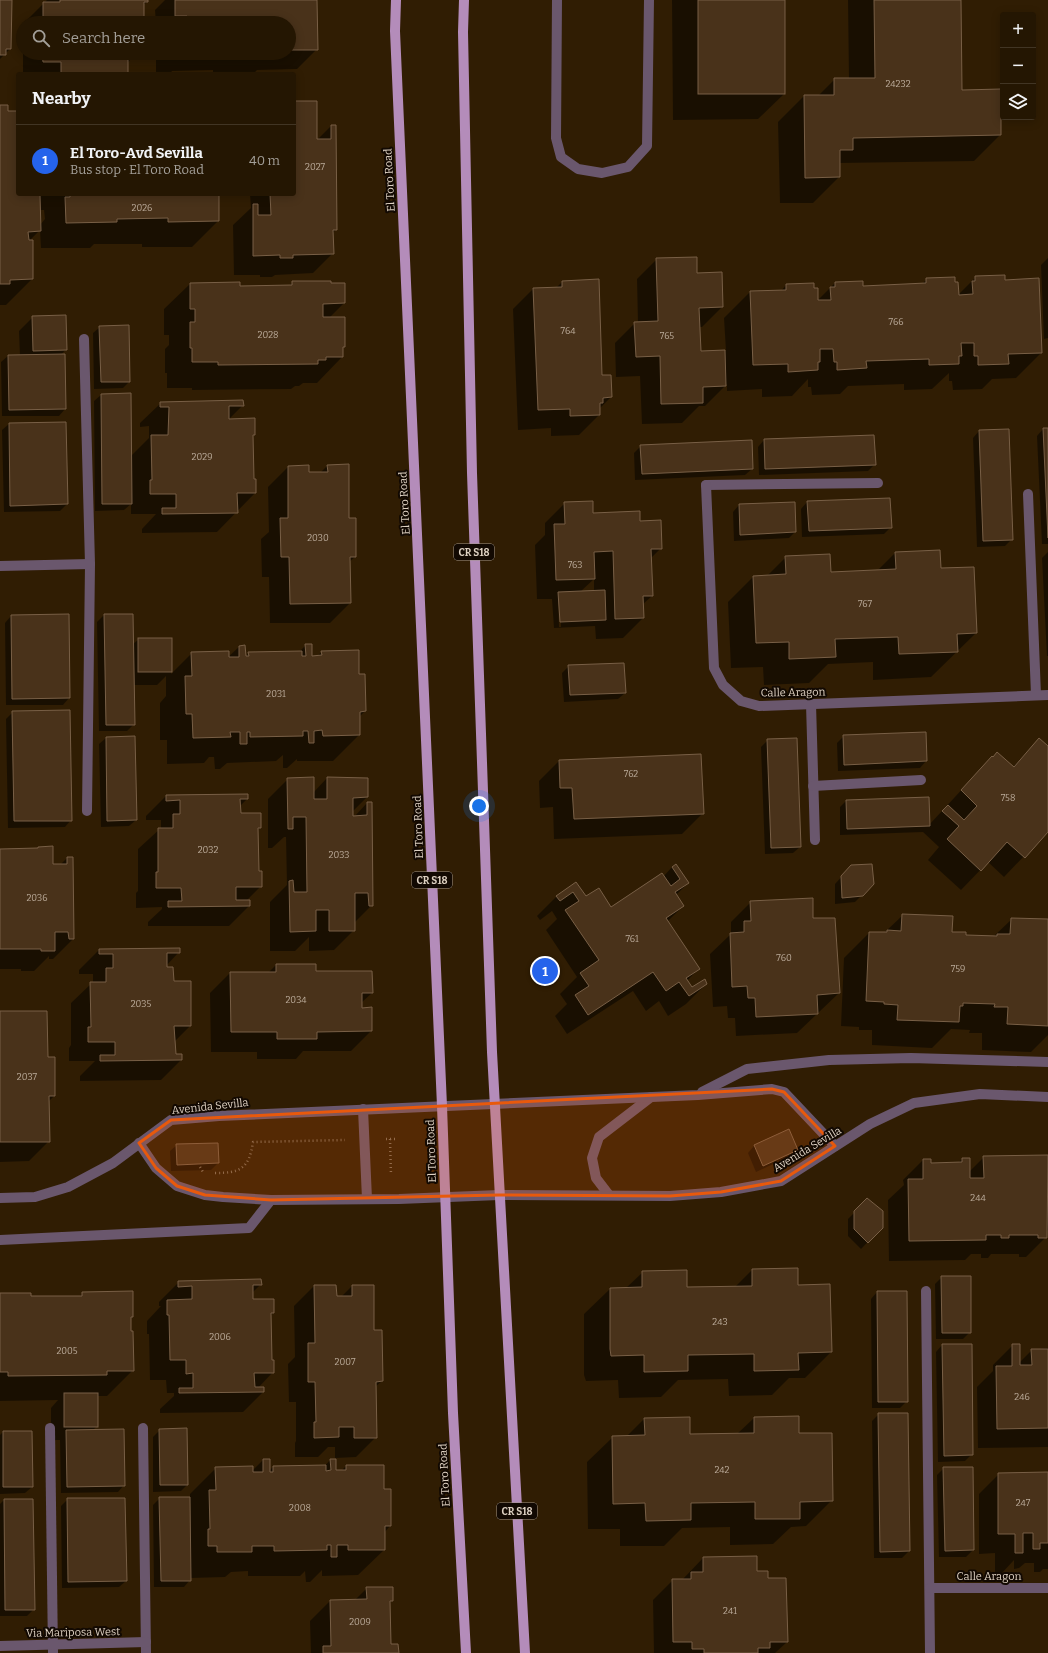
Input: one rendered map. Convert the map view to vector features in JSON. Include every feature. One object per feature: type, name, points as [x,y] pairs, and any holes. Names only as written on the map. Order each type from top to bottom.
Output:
[{"type":"main road","name":"El Toro Road","points":[[396,0],[395,31],[442,1106],[453,1413],[466,1653]]},
{"type":"main road","name":"CR S18","points":[[464,0],[463,40],[472,473],[494,1103],[525,1653]]},
{"type":"street","points":[[557,0],[556,138],[561,157],[578,169],[602,173],[628,167],[647,146],[649,0]]},
{"type":"street","points":[[84,338],[90,564],[87,811]]},
{"type":"street","name":"Calle Aragon","points":[[878,483],[706,485],[714,668],[723,685],[741,701],[759,706],[1048,695]]},
{"type":"street","points":[[1028,494],[1036,695]]},
{"type":"street","points":[[0,566],[90,564]]},
{"type":"street","points":[[810,704],[816,840]]},
{"type":"street","points":[[814,786],[921,780]]},
{"type":"street","points":[[698,1094],[747,1069],[822,1060],[911,1058],[1048,1062]]},
{"type":"street","points":[[494,1103],[650,1097],[772,1089],[784,1092],[835,1146]]},
{"type":"street","name":"Avenida Sevilla","points":[[445,1197],[499,1195],[670,1196],[721,1192],[781,1181],[870,1124],[914,1103],[980,1094],[1048,1097]]},
{"type":"street","points":[[609,1195],[596,1178],[592,1158],[600,1137],[650,1097]]},
{"type":"street","name":"Avenida Sevilla","points":[[0,1198],[35,1197],[68,1186],[113,1162],[171,1120],[219,1116],[494,1103]]},
{"type":"street","points":[[363,1109],[367,1199]]},
{"type":"street","points":[[139,1143],[156,1168],[177,1186],[205,1195],[271,1200],[445,1197]]},
{"type":"street","points":[[0,1240],[249,1228],[271,1200]]},
{"type":"street","points":[[926,1291],[930,1653]]},
{"type":"street","points":[[50,1428],[53,1649]]},
{"type":"street","points":[[143,1428],[146,1653]]},
{"type":"street","name":"Calle Aragon","points":[[930,1588],[1048,1588]]},
{"type":"street","name":"Via Mariposa West","points":[[0,1646],[53,1649],[146,1642]]},
{"type":"path","points":[[391,1175],[388,1139],[397,1139]]},
{"type":"path","points":[[210,1174],[230,1173],[239,1170],[249,1159],[253,1142],[351,1140]]},
{"type":"path","points":[[200,1167],[204,1174]]},
{"type":"highlighted area","points":[[772,1089],[784,1092],[835,1146],[781,1181],[721,1192],[670,1196],[499,1195],[271,1200],[205,1195],[177,1186],[156,1168],[139,1143],[171,1120]]},
{"type":"building","points":[[0,0],[12,0],[11,49],[6,49],[6,55],[0,55]]},
{"type":"building","points":[[60,0],[148,0],[148,2],[144,2],[144,16],[43,16],[43,2],[60,2]]},
{"type":"building","points":[[175,0],[317,0],[318,50],[296,50],[296,16],[175,16]]},
{"type":"building","points":[[698,0],[785,0],[785,94],[698,94]]},
{"type":"building","points":[[874,0],[961,0],[962,90],[1000,89],[1001,135],[853,138],[853,150],[840,150],[840,177],[805,178],[804,95],[834,95],[834,78],[875,78]]},
{"type":"building","points":[[43,60],[128,60],[128,72],[61,72],[61,62],[43,62]]},
{"type":"building","points":[[296,101],[317,101],[317,139],[331,139],[331,125],[336,125],[337,230],[333,230],[334,254],[293,255],[293,258],[280,258],[280,255],[253,256],[253,204],[258,204],[258,215],[271,215],[270,196],[296,196]]},
{"type":"building","points":[[0,105],[8,105],[8,111],[16,111],[16,196],[40,196],[41,231],[28,232],[29,240],[33,240],[33,279],[10,280],[10,284],[0,284]]},
{"type":"building","points":[[219,196],[219,221],[168,222],[168,218],[117,219],[117,222],[66,223],[65,197]]},
{"type":"building","points":[[697,257],[697,273],[722,272],[723,307],[699,308],[701,351],[725,350],[726,386],[703,387],[703,403],[661,404],[660,356],[636,357],[634,322],[658,321],[656,258]]},
{"type":"building","points":[[1005,275],[1005,280],[1039,278],[1042,353],[1008,354],[1009,364],[978,365],[978,356],[974,356],[974,343],[961,343],[962,356],[959,356],[959,364],[929,365],[929,359],[866,361],[867,368],[837,370],[837,362],[834,362],[833,349],[820,349],[820,362],[818,362],[818,370],[788,372],[788,364],[753,365],[750,291],[786,290],[786,284],[814,283],[814,288],[818,288],[818,300],[831,300],[830,287],[835,287],[835,282],[863,281],[863,286],[926,283],[926,278],[955,277],[955,282],[958,282],[959,295],[973,294],[972,281],[975,281],[975,276]]},
{"type":"building","points":[[599,279],[602,375],[611,375],[612,397],[603,398],[603,403],[600,403],[600,415],[570,416],[570,409],[538,410],[533,288],[562,287],[562,281]]},
{"type":"building","points":[[292,281],[331,281],[331,283],[345,283],[345,303],[323,304],[323,317],[345,317],[345,347],[343,347],[343,357],[326,357],[326,360],[318,360],[318,364],[218,365],[218,362],[192,362],[192,348],[190,348],[190,322],[195,322],[195,309],[190,309],[190,283],[240,282],[240,286],[292,285]]},
{"type":"building","points":[[66,315],[67,350],[33,351],[32,316]]},
{"type":"building","points":[[129,325],[130,382],[101,382],[99,326]]},
{"type":"building","points":[[65,354],[66,409],[9,410],[8,355]]},
{"type":"building","points":[[131,393],[132,504],[102,504],[101,394]]},
{"type":"building","points":[[243,400],[244,406],[229,406],[229,419],[255,418],[255,435],[253,435],[254,479],[256,479],[256,493],[237,493],[238,513],[162,514],[162,508],[176,508],[176,494],[150,494],[150,480],[152,480],[151,435],[168,435],[169,407],[160,407],[160,402]]},
{"type":"building","points":[[66,422],[68,504],[10,506],[9,423]]},
{"type":"building","points":[[1043,428],[1048,428],[1048,538]]},
{"type":"building","points":[[1009,429],[1013,540],[983,541],[979,430]]},
{"type":"building","points":[[874,435],[876,465],[765,469],[764,439]]},
{"type":"building","points":[[752,440],[753,469],[642,474],[640,445]]},
{"type":"building","points":[[349,464],[349,518],[356,518],[356,557],[350,557],[351,603],[290,604],[289,557],[281,557],[280,518],[288,518],[288,466],[309,465],[309,472],[328,472],[327,465]]},
{"type":"building","points":[[890,498],[892,528],[809,531],[807,501]]},
{"type":"building","points":[[593,501],[593,513],[640,511],[640,521],[661,520],[662,549],[651,549],[653,596],[643,596],[644,618],[615,619],[613,551],[594,552],[595,579],[556,580],[554,524],[565,524],[564,502]]},
{"type":"building","points":[[795,502],[796,532],[740,535],[739,504]]},
{"type":"building","points":[[940,550],[941,568],[974,567],[977,633],[957,634],[958,652],[899,654],[898,637],[835,639],[836,657],[789,659],[789,642],[756,643],[753,576],[786,574],[785,556],[830,554],[831,572],[896,569],[895,552]]},
{"type":"building","points":[[605,590],[606,620],[560,622],[558,592]]},
{"type":"building","points":[[69,614],[70,698],[12,699],[11,615]]},
{"type":"building","points":[[104,614],[133,614],[135,725],[106,725]]},
{"type":"building","points":[[138,638],[172,638],[172,672],[138,672]]},
{"type":"building","points":[[305,644],[312,644],[312,656],[322,655],[321,651],[359,650],[359,674],[365,674],[366,711],[360,712],[360,735],[323,736],[322,730],[314,731],[314,743],[309,743],[308,731],[303,731],[303,736],[250,737],[250,732],[247,732],[247,744],[240,744],[240,732],[230,732],[231,737],[193,738],[192,714],[186,714],[185,676],[192,676],[191,652],[229,651],[229,657],[239,657],[239,646],[245,645],[246,656],[249,656],[248,652],[302,651],[302,656],[306,656]]},
{"type":"building","points":[[624,663],[626,693],[570,695],[568,665]]},
{"type":"building","points":[[70,710],[72,821],[14,821],[12,711]]},
{"type":"building","points":[[926,732],[927,761],[844,765],[843,735]]},
{"type":"building","points":[[135,736],[137,820],[107,821],[106,737]]},
{"type":"building","points":[[797,738],[801,847],[771,848],[767,739]]},
{"type":"building","points":[[1039,738],[1048,746],[1048,832],[1025,858],[1007,842],[981,871],[947,839],[959,826],[942,811],[948,805],[964,820],[977,806],[961,790],[992,756],[993,757],[997,752],[1014,767]]},
{"type":"building","points":[[701,754],[704,814],[574,819],[572,788],[560,788],[559,760]]},
{"type":"building","points":[[314,777],[314,799],[327,799],[327,777],[368,778],[368,797],[353,798],[353,816],[367,815],[367,802],[372,802],[373,906],[369,906],[368,893],[355,893],[355,931],[329,931],[329,910],[316,910],[316,931],[290,932],[289,881],[293,880],[294,892],[307,892],[306,817],[293,817],[293,829],[288,829],[287,778]]},
{"type":"building","points":[[248,794],[248,799],[240,799],[241,813],[261,813],[261,828],[258,828],[259,871],[262,871],[262,887],[236,887],[236,900],[250,900],[250,906],[168,907],[168,901],[182,901],[181,888],[156,888],[156,872],[158,872],[158,828],[173,828],[173,814],[180,814],[180,800],[166,801],[166,795]]},
{"type":"building","points":[[929,797],[930,826],[847,829],[846,800]]},
{"type":"building","points":[[53,846],[53,864],[67,864],[67,857],[73,857],[74,939],[69,939],[68,932],[55,932],[55,951],[41,951],[41,949],[0,949],[0,849]]},
{"type":"building","points":[[676,864],[689,883],[675,892],[684,906],[666,918],[700,969],[686,978],[692,987],[705,979],[707,984],[689,996],[679,982],[666,991],[653,972],[588,1015],[575,995],[589,986],[580,973],[599,960],[565,910],[579,901],[573,892],[560,901],[556,896],[576,882],[586,896],[599,888],[611,907],[662,873],[671,886],[680,879],[672,867]]},
{"type":"building","points":[[872,864],[874,884],[863,896],[842,898],[841,876],[851,865]]},
{"type":"building","points":[[813,898],[813,918],[835,918],[840,993],[817,995],[818,1014],[756,1017],[755,998],[748,998],[747,986],[732,987],[730,933],[744,932],[744,921],[751,921],[750,901]]},
{"type":"building","points":[[902,914],[953,916],[952,932],[966,932],[966,935],[997,936],[997,934],[1010,934],[1011,918],[1048,919],[1048,1026],[1007,1024],[1008,1007],[994,1007],[995,1004],[963,1003],[963,1006],[960,1006],[959,1022],[897,1020],[898,1005],[884,1004],[884,1002],[866,1001],[869,932],[887,932],[887,930],[901,931]]},
{"type":"building","points":[[180,948],[180,953],[167,953],[167,967],[173,967],[174,981],[191,981],[191,1026],[174,1026],[176,1054],[182,1054],[182,1060],[100,1061],[100,1055],[115,1055],[115,1042],[88,1042],[88,1027],[91,1027],[90,982],[106,982],[106,968],[113,968],[113,954],[99,954],[99,949]]},
{"type":"building","points":[[276,964],[316,964],[316,971],[372,971],[373,993],[362,993],[362,1008],[372,1007],[372,1031],[317,1032],[317,1039],[277,1039],[277,1032],[231,1032],[230,972],[276,972]]},
{"type":"building","points":[[0,1011],[47,1011],[48,1057],[55,1057],[55,1096],[49,1096],[50,1142],[0,1142]]},
{"type":"building","points":[[789,1129],[798,1150],[763,1166],[754,1145]]},
{"type":"building","points":[[218,1143],[219,1163],[177,1165],[176,1144]]},
{"type":"building","points":[[1048,1155],[1047,1238],[1038,1238],[1038,1235],[1009,1235],[1009,1238],[1001,1238],[1001,1235],[986,1235],[986,1240],[909,1241],[908,1179],[923,1179],[923,1159],[931,1159],[931,1163],[962,1162],[962,1158],[970,1158],[970,1178],[984,1178],[983,1156]]},
{"type":"building","points":[[867,1198],[883,1211],[883,1228],[868,1243],[854,1229],[854,1211]]},
{"type":"building","points":[[798,1268],[798,1285],[830,1284],[832,1352],[798,1353],[799,1370],[754,1371],[754,1354],[688,1355],[688,1371],[644,1372],[644,1355],[611,1356],[610,1288],[642,1287],[642,1271],[687,1270],[687,1287],[752,1286],[752,1269]]},
{"type":"building","points":[[941,1276],[971,1276],[971,1333],[942,1333]]},
{"type":"building","points":[[261,1279],[262,1285],[253,1285],[253,1299],[274,1299],[274,1313],[271,1313],[272,1360],[274,1360],[274,1373],[254,1373],[255,1387],[264,1387],[264,1392],[179,1393],[179,1388],[193,1388],[193,1373],[186,1374],[186,1360],[170,1360],[169,1315],[167,1315],[167,1300],[192,1299],[192,1286],[178,1287],[178,1281]]},
{"type":"building","points":[[314,1285],[336,1285],[337,1296],[352,1296],[352,1285],[374,1285],[374,1330],[382,1330],[383,1381],[376,1382],[377,1438],[354,1438],[354,1427],[339,1427],[339,1437],[314,1438],[314,1422],[316,1422],[315,1382],[308,1382],[308,1343],[315,1343]]},
{"type":"building","points":[[133,1291],[133,1317],[131,1317],[131,1331],[133,1331],[134,1371],[107,1371],[107,1375],[8,1376],[8,1372],[0,1372],[0,1293],[31,1293],[31,1296],[82,1296],[82,1292]]},
{"type":"building","points":[[877,1291],[907,1291],[908,1402],[878,1402]]},
{"type":"building","points":[[942,1344],[972,1344],[973,1455],[944,1456]]},
{"type":"building","points":[[1012,1344],[1020,1344],[1020,1365],[1032,1365],[1031,1349],[1048,1349],[1048,1428],[997,1429],[996,1366],[1012,1366]]},
{"type":"building","points":[[64,1393],[98,1393],[98,1427],[64,1427]]},
{"type":"building","points":[[878,1413],[908,1413],[910,1551],[880,1552]]},
{"type":"building","points":[[799,1416],[799,1433],[832,1433],[833,1501],[800,1502],[800,1519],[755,1519],[755,1502],[691,1503],[691,1520],[646,1521],[645,1503],[613,1504],[612,1436],[645,1435],[644,1418],[690,1417],[690,1434],[754,1433],[754,1417]]},
{"type":"building","points":[[187,1428],[188,1485],[160,1485],[159,1429]]},
{"type":"building","points":[[124,1429],[125,1486],[67,1487],[66,1430]]},
{"type":"building","points":[[3,1431],[32,1431],[33,1487],[3,1487]]},
{"type":"building","points":[[263,1459],[270,1459],[270,1472],[273,1472],[273,1466],[326,1465],[326,1471],[331,1470],[330,1459],[336,1459],[336,1470],[346,1470],[346,1465],[384,1465],[384,1489],[391,1489],[391,1526],[385,1526],[385,1550],[348,1550],[348,1545],[337,1545],[337,1557],[331,1557],[331,1545],[327,1545],[327,1550],[274,1551],[274,1546],[252,1546],[252,1552],[217,1552],[217,1546],[208,1546],[208,1529],[210,1529],[209,1490],[216,1490],[215,1467],[253,1466],[253,1472],[263,1472]]},
{"type":"building","points":[[943,1467],[973,1467],[974,1550],[945,1551]]},
{"type":"building","points":[[1048,1472],[1048,1543],[1040,1543],[1040,1549],[1033,1549],[1033,1533],[1023,1533],[1023,1553],[1015,1553],[1015,1534],[998,1534],[998,1473]]},
{"type":"building","points":[[159,1497],[190,1497],[191,1581],[161,1581]]},
{"type":"building","points":[[67,1498],[125,1498],[127,1581],[68,1582]]},
{"type":"building","points":[[4,1499],[33,1499],[35,1610],[5,1610]]},
{"type":"building","points":[[757,1556],[757,1571],[768,1571],[768,1578],[786,1578],[788,1642],[770,1642],[770,1648],[758,1648],[758,1653],[704,1653],[704,1649],[692,1649],[692,1642],[673,1642],[672,1579],[691,1579],[691,1572],[703,1572],[703,1557]]},
{"type":"building","points":[[366,1587],[393,1587],[393,1601],[390,1601],[391,1644],[398,1644],[399,1653],[323,1653],[323,1646],[331,1646],[330,1600],[367,1599]]},
{"type":"place","name":"El Toro-Avd Sevilla","points":[[545,971]]}]
